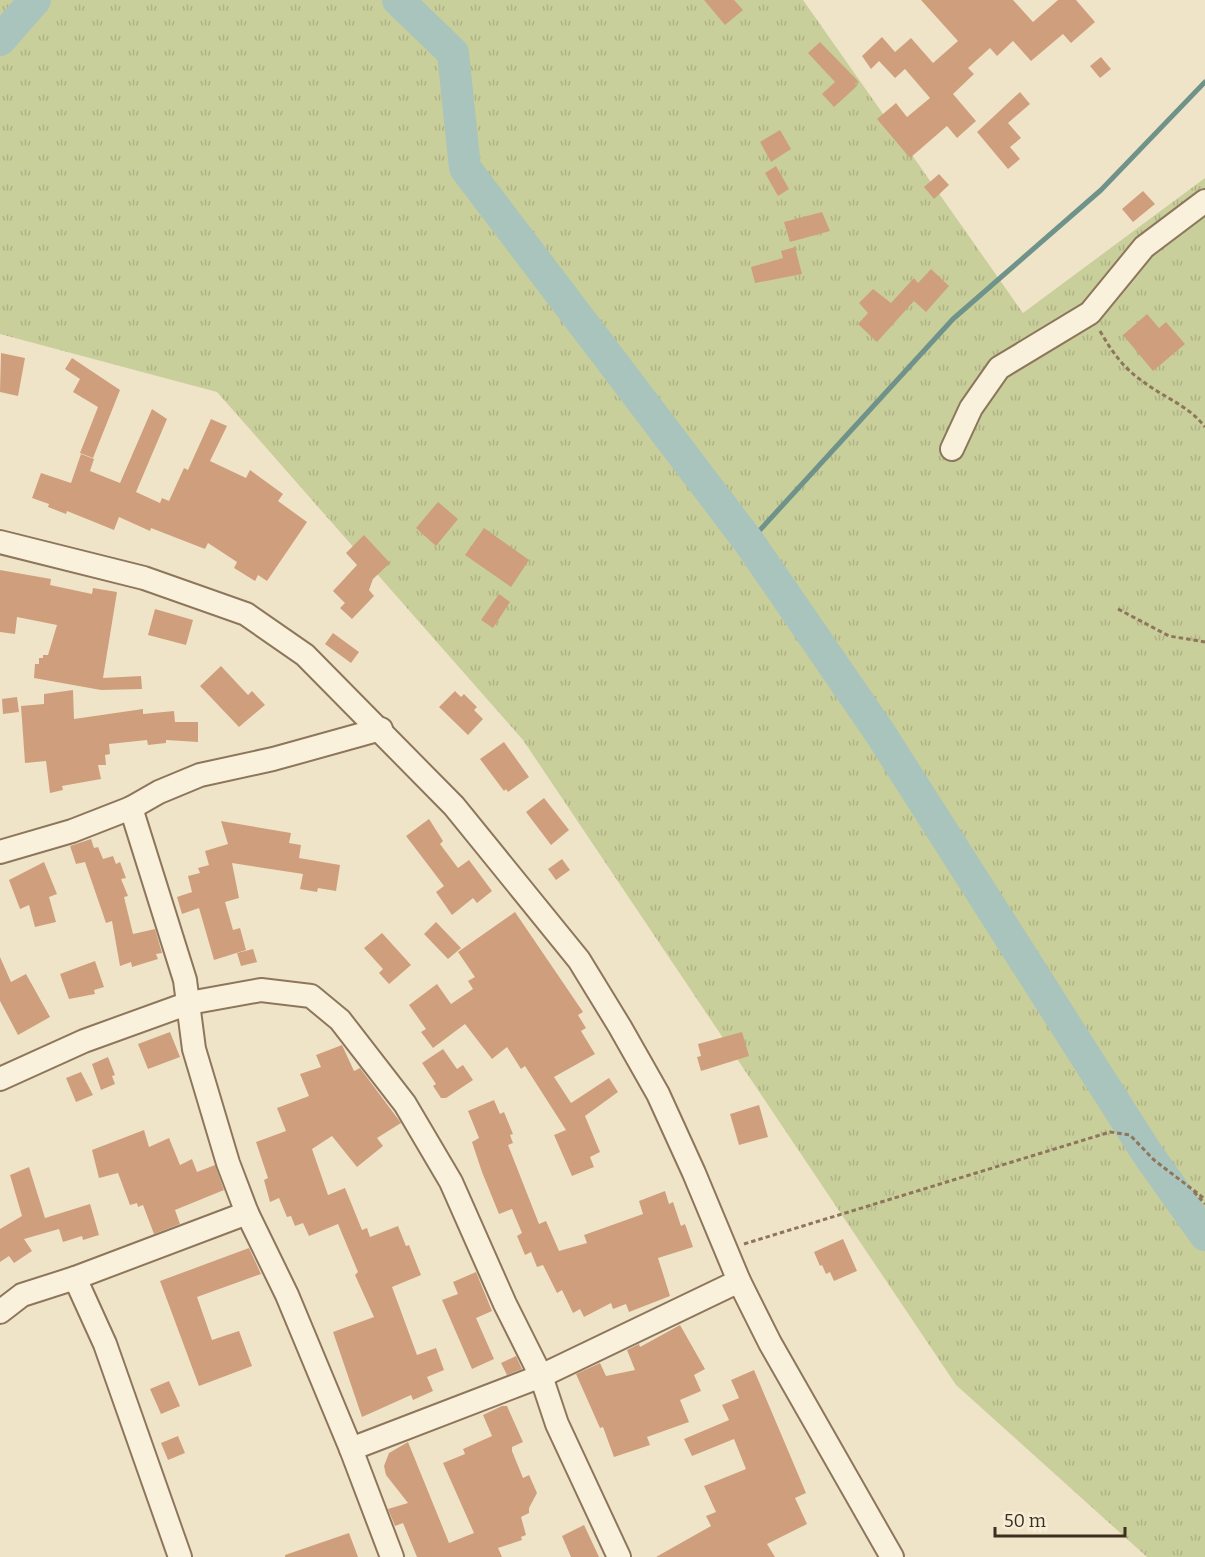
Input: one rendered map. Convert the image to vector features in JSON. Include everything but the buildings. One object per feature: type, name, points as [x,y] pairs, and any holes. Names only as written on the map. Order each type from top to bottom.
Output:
[{"type":"street","points":[[952,449],[971,408],[999,368],[1090,313],[1144,247],[1205,201]]},
{"type":"street","points":[[0,542],[144,578],[246,614],[305,655],[381,729],[454,806],[579,960],[658,1094],[739,1281],[816,1428],[892,1557]]},
{"type":"street","points":[[0,852],[72,831],[131,808],[159,792],[200,775],[273,759],[381,729]]},
{"type":"street","points":[[131,808],[185,980],[194,1049],[201,1078],[247,1213],[287,1295],[351,1449],[392,1557]]},
{"type":"street","points":[[0,1079],[84,1041],[189,1003],[261,990],[311,996],[340,1020],[405,1104],[451,1182],[505,1304],[541,1376],[557,1424],[619,1557]]},
{"type":"street","points":[[0,1312],[22,1295],[75,1278],[247,1213]]},
{"type":"street","points":[[75,1278],[105,1344],[180,1557]]},
{"type":"street","points":[[351,1449],[541,1376],[739,1281]]},
{"type":"path","points":[[1090,313],[1116,360],[1144,383],[1196,415],[1205,427]]},
{"type":"path","points":[[1118,609],[1169,636],[1205,641]]},
{"type":"path","points":[[726,1250],[1110,1132],[1130,1135],[1154,1160],[1205,1199]]},
{"type":"path","points":[[1186,1184],[1205,1204]]},
{"type":"green space","points":[[0,0],[803,0],[1023,313],[1205,178],[1205,1557],[1147,1557],[956,1385],[523,740],[217,392],[0,334]]},
{"type":"waterway","points":[[0,40],[35,0]]},
{"type":"waterway","points":[[398,0],[453,53],[465,168],[749,542],[880,733],[1147,1153],[1205,1235]]},
{"type":"waterway","points":[[749,542],[953,319],[1101,190],[1205,82]]}]
